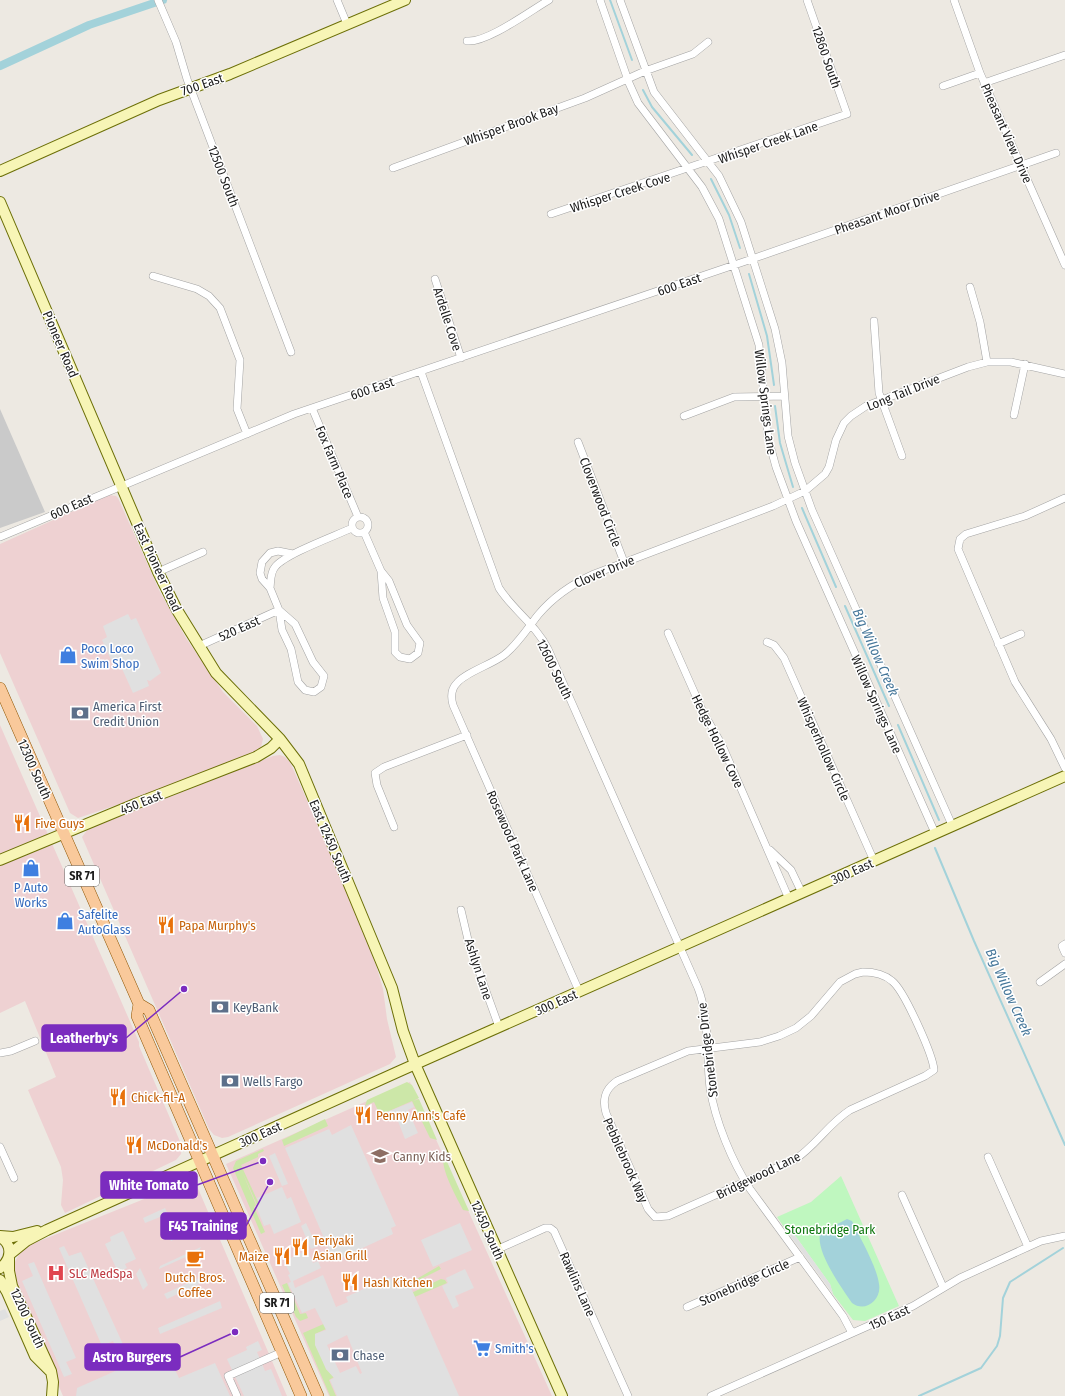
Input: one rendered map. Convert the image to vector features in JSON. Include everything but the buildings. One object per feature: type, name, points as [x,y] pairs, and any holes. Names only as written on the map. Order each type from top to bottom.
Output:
[{"type":"main road","name":"12300 South","points":[[0,688],[139,1004],[148,1010],[318,1396]]},
{"type":"main road","name":"12300 South","points":[[139,1004],[137,1016],[301,1396]]},
{"type":"street","points":[[336,0],[347,24]]},
{"type":"street","name":"700 East","points":[[0,171],[190,87],[230,74],[404,0]]},
{"type":"street","points":[[467,41],[474,42],[486,38],[549,0]]},
{"type":"street","name":"Willow Springs Lane","points":[[600,0],[628,78],[644,113],[689,169],[715,210],[759,345],[768,438],[776,467],[788,499],[935,834]]},
{"type":"street","name":"Willow Springs Lane","points":[[620,0],[650,85],[661,103],[719,176],[734,205],[778,339],[782,363],[784,396],[790,443],[805,491],[952,825]]},
{"type":"street","name":"12860 South","points":[[807,0],[847,114]]},
{"type":"street","name":"Pheasant View Drive","points":[[954,0],[980,73],[1065,265]]},
{"type":"street","name":"12500 South","points":[[159,3],[176,42],[180,62],[291,352]]},
{"type":"street","name":"Whisper Brook Bay","points":[[393,168],[585,98],[645,71],[693,54],[708,42]]},
{"type":"street","points":[[984,82],[1065,55]]},
{"type":"street","points":[[943,86],[980,73]]},
{"type":"street","name":"Whisper Creek Lane","points":[[689,169],[847,114]]},
{"type":"street","name":"Pheasant Moor Drive","points":[[752,259],[1056,153]]},
{"type":"street","name":"Whisper Creek Cove","points":[[551,214],[689,169]]},
{"type":"street","name":"Pioneer Road","points":[[0,202],[121,485]]},
{"type":"street","name":"600 East","points":[[0,536],[121,485],[312,408],[752,259]]},
{"type":"street","points":[[153,276],[197,289],[209,296],[220,308],[240,360],[236,409],[247,434]]},
{"type":"street","name":"Ardelle Cove","points":[[435,279],[461,358]]},
{"type":"street","points":[[970,288],[980,322],[987,362]]},
{"type":"street","points":[[874,321],[877,380],[881,400],[902,456]]},
{"type":"street","name":"Long Tail Drive","points":[[788,499],[805,491],[825,474],[829,467],[836,440],[844,423],[858,410],[968,367],[987,362],[1002,361],[1025,364],[1046,371],[1065,374]]},
{"type":"street","points":[[1014,415],[1025,364]]},
{"type":"street","name":"12600 South","points":[[421,372],[496,580],[509,603],[543,640],[548,649],[680,946]]},
{"type":"street","points":[[684,416],[730,398],[784,396]]},
{"type":"street","name":"Fox Farm Place","points":[[312,408],[358,517]]},
{"type":"street","name":"Cloverwood Circle","points":[[578,442],[624,562]]},
{"type":"street","name":"East Pioneer Road","points":[[121,485],[158,572],[177,610],[199,646]]},
{"type":"street","points":[[1065,498],[1025,516],[969,533],[959,541],[958,549],[959,556],[1019,689],[1051,738],[1065,768]]},
{"type":"street","name":"Clover Drive","points":[[452,690],[462,678],[488,666],[505,654],[547,606],[564,590],[582,579],[788,499]]},
{"type":"street","points":[[358,517],[364,517],[368,522],[368,528],[364,532],[356,532],[352,528],[352,523],[358,517]]},
{"type":"street","points":[[270,588],[271,576],[274,567],[293,554],[352,528]]},
{"type":"street","points":[[364,532],[381,571],[389,581],[407,625],[420,643],[418,653],[410,659],[400,657],[395,652],[395,632],[382,598],[381,571]]},
{"type":"street","points":[[158,572],[203,552]]},
{"type":"street","points":[[279,610],[295,624],[312,662],[324,676],[321,687],[314,692],[305,690],[298,682],[291,649],[282,630],[279,610],[270,588],[262,579],[260,573],[263,559],[274,552],[293,554]]},
{"type":"street","name":"520 East","points":[[199,646],[279,610]]},
{"type":"street","name":"Hedge Hollow Cove","points":[[668,633],[703,712],[722,745],[769,849],[789,899]]},
{"type":"street","points":[[998,644],[1021,634]]},
{"type":"street","name":"Whisperhollow Circle","points":[[767,642],[774,646],[784,658],[874,861]]},
{"type":"street","name":"East 12450 South","points":[[199,646],[216,673],[280,739],[299,764],[392,988],[403,1031],[415,1064]]},
{"type":"street","name":"Rosewood Park Lane","points":[[452,690],[452,701],[580,991]]},
{"type":"street","points":[[394,827],[377,785],[375,773],[384,767],[467,735]]},
{"type":"street","name":"450 East","points":[[0,860],[256,757],[271,748],[280,739]]},
{"type":"street","name":"300 East","points":[[0,1268],[9,1256],[24,1243],[47,1230],[415,1064],[1065,776]]},
{"type":"street","name":"Hedge Hollow Cove","points":[[769,849],[791,870],[802,893]]},
{"type":"street","name":"Ashlyn Lane","points":[[461,910],[469,944],[499,1027]]},
{"type":"street","points":[[1065,944],[1062,946],[1065,953]]},
{"type":"street","name":"Stonebridge Drive","points":[[680,946],[703,1002],[710,1088],[714,1106],[726,1140],[746,1182],[843,1316],[852,1333]]},
{"type":"street","points":[[1040,982],[1065,964]]},
{"type":"street","name":"Pebblebrook Way","points":[[655,1218],[648,1209],[606,1113],[604,1103],[605,1094],[617,1081],[688,1051],[760,1042],[788,1032],[811,1016],[834,988],[847,977],[855,974],[871,972],[887,977],[901,990],[932,1058],[934,1070]]},
{"type":"street","points":[[0,1053],[11,1051],[35,1041]]},
{"type":"street","name":"12450 South","points":[[415,1064],[496,1250],[562,1396]]},
{"type":"street","name":"Bridgewood Lane","points":[[655,1218],[668,1216],[800,1157],[834,1122],[850,1110],[925,1076],[934,1070]]},
{"type":"street","points":[[0,1147],[14,1178]]},
{"type":"street","points":[[988,1157],[1028,1247]]},
{"type":"street","points":[[902,1195],[943,1287]]},
{"type":"street","name":"Rawlins Lane","points":[[496,1250],[545,1228],[550,1228],[554,1231],[628,1396]]},
{"type":"street","name":"300 East","points":[[0,1237],[13,1237],[47,1230]]},
{"type":"street","name":"150 East","points":[[711,1396],[913,1306],[943,1287],[1028,1247],[1051,1238],[1065,1236]]},
{"type":"street","points":[[0,1237],[8,1245],[9,1256]]},
{"type":"street","name":"12200 South","points":[[9,1256],[9,1271],[12,1286],[28,1316],[52,1377],[52,1396]]},
{"type":"street","name":"Stonebridge Circle","points":[[688,1307],[800,1257]]},
{"type":"street","name":"12200 South","points":[[0,1280],[7,1292],[34,1356],[48,1369],[52,1377]]},
{"type":"street","points":[[237,1396],[228,1376],[282,1352]]},
{"type":"shaded area","points":[[0,409],[45,512],[0,528]]},
{"type":"shaded area","points":[[109,495],[116,496],[118,498],[160,592],[186,638],[223,692],[257,726],[263,739],[261,747],[255,752],[123,803],[78,818],[70,813],[0,653],[0,544]]},
{"type":"shaded area","points":[[128,614],[131,620],[136,618],[161,673],[150,681],[147,680],[149,686],[133,693],[119,662],[113,664],[102,640],[107,637],[103,626]]},
{"type":"shaded area","points":[[0,725],[139,1042],[139,1046],[182,1146],[181,1154],[176,1160],[65,1213],[61,1205],[63,1180],[61,1167],[28,1090],[56,1077],[25,1001],[0,1013]]},
{"type":"shaded area","points":[[280,755],[285,757],[290,762],[346,888],[376,965],[383,989],[387,1019],[396,1057],[390,1064],[228,1137],[222,1138],[214,1135],[209,1129],[82,837],[88,829],[273,756]]},
{"type":"shaded area","points":[[410,1082],[552,1396],[329,1396],[226,1164]]},
{"type":"shaded area","points":[[412,1102],[414,1107],[408,1110],[418,1133],[405,1139],[396,1116],[390,1118],[387,1112]]},
{"type":"shaded area","points":[[351,1125],[396,1226],[391,1228],[393,1234],[334,1261],[285,1148],[329,1129],[332,1135]]},
{"type":"shaded area","points":[[275,1153],[288,1184],[282,1186],[269,1156]]},
{"type":"shaded area","points":[[194,1179],[287,1396],[63,1396],[10,1272],[22,1248]]},
{"type":"shaded area","points":[[282,1187],[287,1199],[291,1197],[301,1222],[274,1234],[270,1224],[264,1226],[256,1206],[260,1204],[257,1198]]},
{"type":"shaded area","points":[[165,1208],[179,1237],[171,1241],[160,1217],[145,1223],[143,1218]]},
{"type":"shaded area","points":[[306,1223],[317,1247],[311,1249],[301,1226]]},
{"type":"shaded area","points":[[460,1223],[472,1250],[433,1267],[421,1240]]},
{"type":"shaded area","points":[[786,1230],[794,1234],[830,1284],[833,1294]]},
{"type":"shaded area","points":[[123,1231],[136,1259],[125,1264],[127,1268],[118,1272],[105,1244],[111,1241],[110,1237]]},
{"type":"shaded area","points":[[64,1246],[69,1256],[81,1252],[126,1351],[119,1354],[113,1341],[102,1346],[59,1248]]},
{"type":"shaded area","points":[[201,1247],[199,1251],[159,1269],[160,1266]]},
{"type":"shaded area","points":[[307,1250],[313,1263],[318,1261],[321,1268],[293,1281],[295,1288],[323,1275],[336,1307],[348,1302],[346,1297],[390,1277],[392,1281],[401,1285],[408,1281],[459,1396],[337,1396],[330,1380],[334,1378],[326,1369],[315,1345],[315,1334],[326,1330],[315,1308],[302,1313],[288,1283],[291,1282],[288,1275],[290,1274],[284,1261]],"holes":[[[347,1335],[362,1373],[360,1374],[356,1366],[340,1373],[327,1345]]]},
{"type":"shaded area","points":[[34,1262],[76,1358],[66,1362],[72,1374],[64,1377],[22,1281],[33,1276],[28,1264]]},
{"type":"shaded area","points":[[140,1268],[148,1285],[143,1290],[136,1274]]},
{"type":"shaded area","points":[[465,1269],[474,1288],[455,1296],[459,1306],[453,1309],[442,1286],[448,1283],[446,1278]]},
{"type":"shaded area","points":[[210,1273],[212,1278],[167,1299],[164,1294]]},
{"type":"shaded area","points":[[220,1301],[222,1308],[160,1334],[158,1328]]},
{"type":"shaded area","points":[[5,1309],[9,1317],[0,1321],[0,1311]]},
{"type":"shaded area","points":[[258,1341],[262,1350],[257,1352],[265,1371],[271,1369],[282,1396],[244,1396],[227,1359],[247,1350],[246,1347]]},
{"type":"shaded area","points":[[165,1349],[179,1378],[215,1363],[230,1396],[76,1396],[77,1388]]},
{"type":"green space","points":[[407,1082],[412,1085],[419,1098],[413,1101],[419,1099],[437,1140],[430,1138],[412,1101],[380,1115],[374,1102],[365,1106],[367,1100]]},
{"type":"green space","points":[[325,1119],[328,1126],[284,1146],[282,1140]]},
{"type":"green space","points":[[263,1149],[264,1151],[258,1154],[258,1157],[241,1165],[259,1204],[257,1205],[242,1171],[256,1205],[254,1207],[265,1232],[261,1234],[233,1168],[236,1161]]},
{"type":"green space","points":[[444,1155],[469,1211],[463,1210],[449,1182],[444,1167]]},
{"type":"green space","name":"Stonebridge Park","points":[[841,1176],[899,1306],[865,1321],[853,1320],[833,1294],[830,1284],[794,1234],[786,1230],[777,1217],[811,1202]]},
{"type":"green space","points":[[439,1266],[441,1269],[415,1282],[413,1281]]},
{"type":"green space","points":[[441,1279],[445,1280],[447,1283],[410,1299],[407,1295]]},
{"type":"green space","points":[[287,1283],[300,1314],[306,1313],[308,1318],[300,1321],[296,1317],[282,1285]]},
{"type":"green space","points":[[344,1315],[346,1320],[315,1334],[326,1369],[334,1377],[329,1380],[336,1396],[330,1396],[303,1333]]},
{"type":"water","points":[[847,1219],[852,1221],[872,1261],[878,1277],[878,1295],[872,1303],[867,1306],[857,1306],[852,1303],[830,1269],[822,1250],[820,1234]]},
{"type":"waterway","points":[[0,66],[89,25],[163,0]]},
{"type":"waterway","name":"Big Willow Creek","points":[[610,0],[632,60]]},
{"type":"waterway","name":"Big Willow Creek","points":[[643,90],[652,107],[692,155]]},
{"type":"waterway","name":"Big Willow Creek","points":[[711,179],[729,215],[740,248]]},
{"type":"waterway","name":"Big Willow Creek","points":[[749,274],[767,336],[774,385]]},
{"type":"waterway","name":"Big Willow Creek","points":[[775,406],[780,443],[793,487]]},
{"type":"waterway","name":"Big Willow Creek","points":[[802,508],[836,587]]},
{"type":"waterway","name":"Big Willow Creek","points":[[845,606],[889,706]]},
{"type":"waterway","name":"Big Willow Creek","points":[[898,725],[939,820]]},
{"type":"waterway","name":"Big Willow Creek","points":[[935,848],[974,941],[1065,1145]]},
{"type":"waterway","name":"Big Willow Creek","points":[[919,1396],[981,1368],[997,1346],[1000,1336],[1003,1298],[1010,1282],[1063,1248]]},
{"type":"place","name":"Poco Loco Swim Shop","points":[[68,655]]},
{"type":"place","name":"America First Credit Union","points":[[80,713]]},
{"type":"place","name":"Five Guys","points":[[22,823]]},
{"type":"place","name":"P Auto Works","points":[[31,868]]},
{"type":"place","name":"Safelite AutoGlass","points":[[65,921]]},
{"type":"place","name":"Papa Murphy's","points":[[166,925]]},
{"type":"place","name":"Leatherby's","points":[[184,989]]},
{"type":"place","name":"KeyBank","points":[[220,1007]]},
{"type":"place","name":"Wells Fargo","points":[[230,1081]]},
{"type":"place","name":"Chick-fil-A","points":[[118,1097]]},
{"type":"place","name":"Penny Ann's Café","points":[[363,1115]]},
{"type":"place","name":"McDonald's","points":[[134,1145]]},
{"type":"place","name":"Canny Kids","points":[[380,1156]]},
{"type":"place","name":"White Tomato","points":[[263,1161]]},
{"type":"place","name":"F45 Training","points":[[270,1182]]},
{"type":"place","name":"Teriyaki Asian Grill","points":[[300,1247]]},
{"type":"place","name":"Maize","points":[[282,1256]]},
{"type":"place","name":"Dutch Bros. Coffee","points":[[195,1258]]},
{"type":"place","name":"SLC MedSpa","points":[[56,1273]]},
{"type":"place","name":"Hash Kitchen","points":[[350,1282]]},
{"type":"place","name":"Astro Burgers","points":[[235,1332]]},
{"type":"place","name":"Smith's","points":[[482,1348]]},
{"type":"place","name":"Chase","points":[[340,1355]]}]
